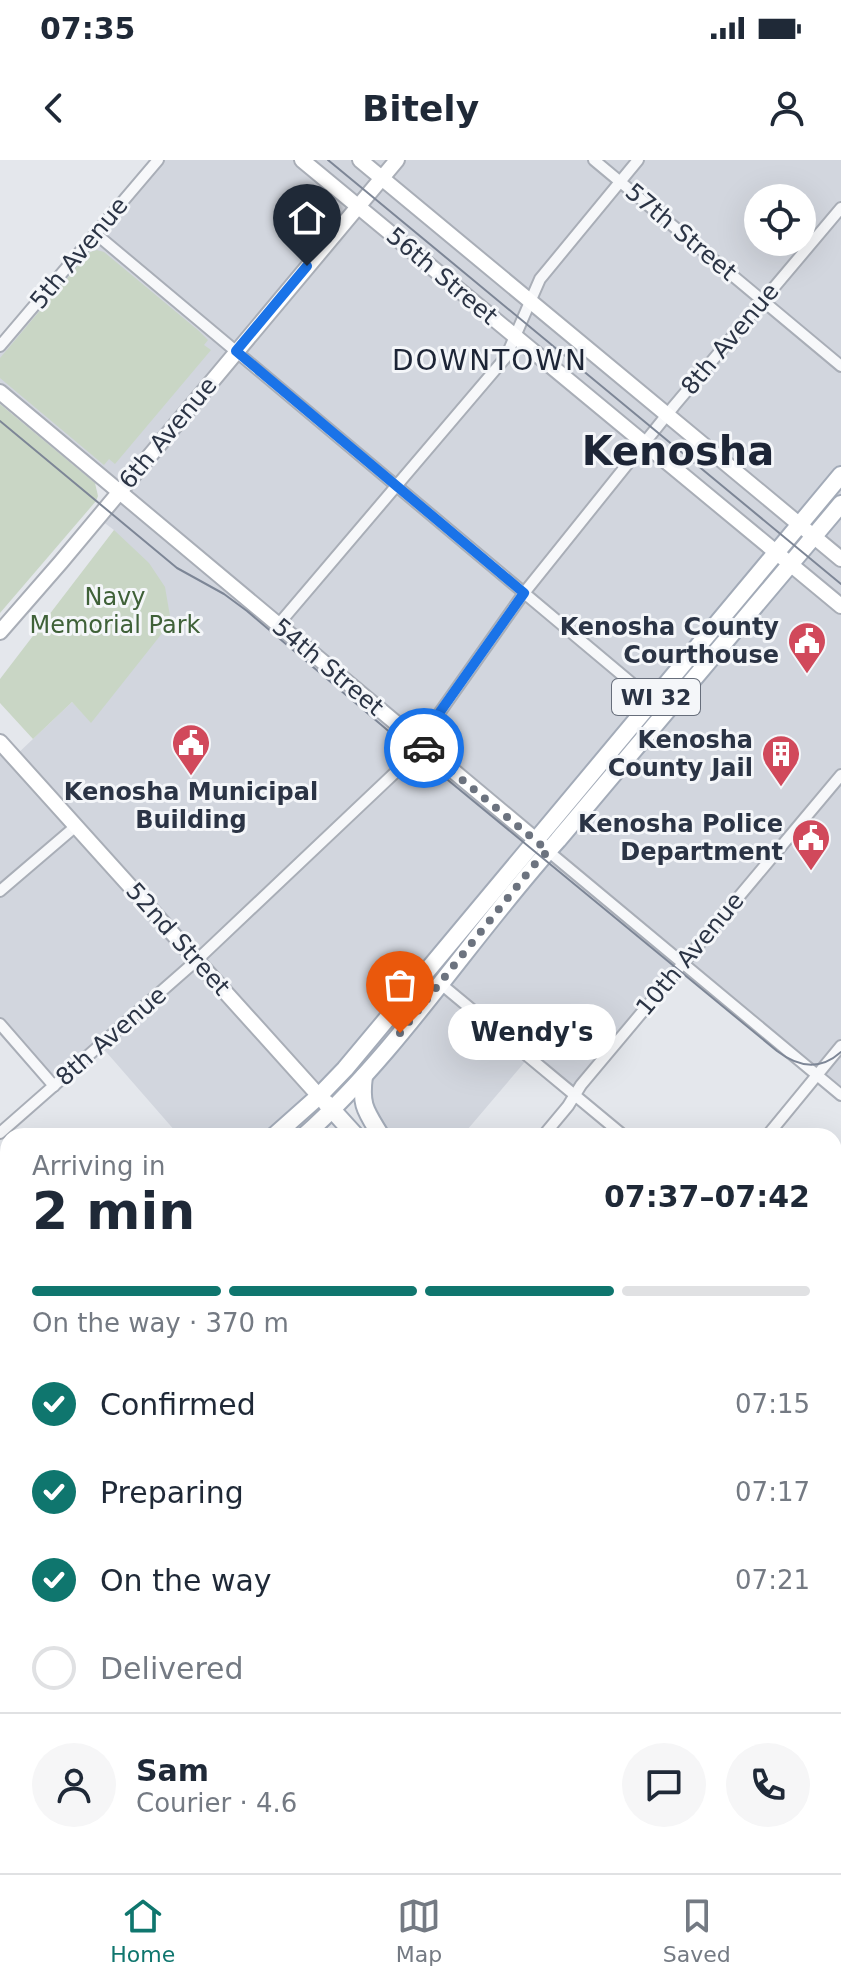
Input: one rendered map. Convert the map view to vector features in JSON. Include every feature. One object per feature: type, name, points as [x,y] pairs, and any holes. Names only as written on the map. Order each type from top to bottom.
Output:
[{"type":"main road","name":"WI 32","points":[[313,1128],[364,1076],[441,984],[526,875],[542,846],[653,701],[841,475]]},
{"type":"main road","name":"WI 32","points":[[283,1128],[345,1069],[841,504]]},
{"type":"main road","points":[[364,1076],[361,1096],[376,1128]]},
{"type":"main road","name":"52nd Street","points":[[319,1096],[349,1128]]},
{"type":"street","name":"5th Avenue","points":[[0,346],[158,160]]},
{"type":"street","name":"56th Street","points":[[302,160],[841,606]]},
{"type":"street","name":"56th Street","points":[[360,160],[841,559]]},
{"type":"street","name":"6th Avenue","points":[[0,632],[397,160]]},
{"type":"street","name":"57th Street","points":[[594,160],[841,366]]},
{"type":"street","points":[[278,625],[506,357],[540,279],[638,160]]},
{"type":"street","name":"8th Avenue","points":[[6,1128],[197,960],[402,766],[524,593],[643,444],[841,208]]},
{"type":"street","points":[[96,234],[653,701]]},
{"type":"street","name":"54th Street","points":[[0,392],[841,1095]]},
{"type":"street","name":"52nd Street","points":[[0,742],[319,1096]]},
{"type":"street","name":"10th Avenue","points":[[550,1128],[841,775]]},
{"type":"street","points":[[0,891],[76,826]]},
{"type":"street","points":[[441,984],[615,1128]]},
{"type":"street","points":[[0,1024],[54,1086]]},
{"type":"street","points":[[774,1128],[841,1046]]},
{"type":"shaded area","points":[[158,160],[841,160],[841,1095],[683,964],[575,1094],[529,1057],[469,1128],[378,1128],[361,1075],[319,1096],[281,1128],[173,1128],[101,1046],[54,1086],[0,1024],[0,742],[14,757],[72,702],[91,722],[114,530],[98,518],[120,491],[0,392],[0,346]]},
{"type":"green space","points":[[97,250],[104,252],[199,331],[208,340],[204,345],[211,350],[115,464],[109,459],[104,465],[0,378],[0,358],[85,257]]},
{"type":"green space","points":[[0,404],[95,483],[98,496],[0,613]]},
{"type":"green space","name":"Navy Memorial Park","points":[[114,530],[149,563],[165,587],[171,622],[91,723],[72,702],[33,739],[0,703],[0,679]]},
{"type":"tram line","points":[[328,160],[841,584]]},
{"type":"tram line","points":[[0,421],[177,568],[224,594],[247,611],[777,1051],[793,1061],[809,1065],[825,1062],[841,1052]]},
{"type":"way so far","points":[[400,1033],[548,851],[424,748]]},
{"type":"place","name":"Kenosha County Courthouse","points":[[807,675]]},
{"type":"place","name":"Kenosha Municipal Building","points":[[191,777]]},
{"type":"place","name":"Kenosha County Jail","points":[[781,788]]},
{"type":"place","name":"Kenosha Police Department","points":[[811,872]]},
{"type":"place","name":"Wendy's","points":[[400,1033]]},
{"type":"district","name":"DOWNTOWN","points":[[490,360]]},
{"type":"district","name":"Kenosha","points":[[678,451]]},
{"type":"route","points":[[307,266],[236,351],[524,593],[418,743],[424,748]]}]
